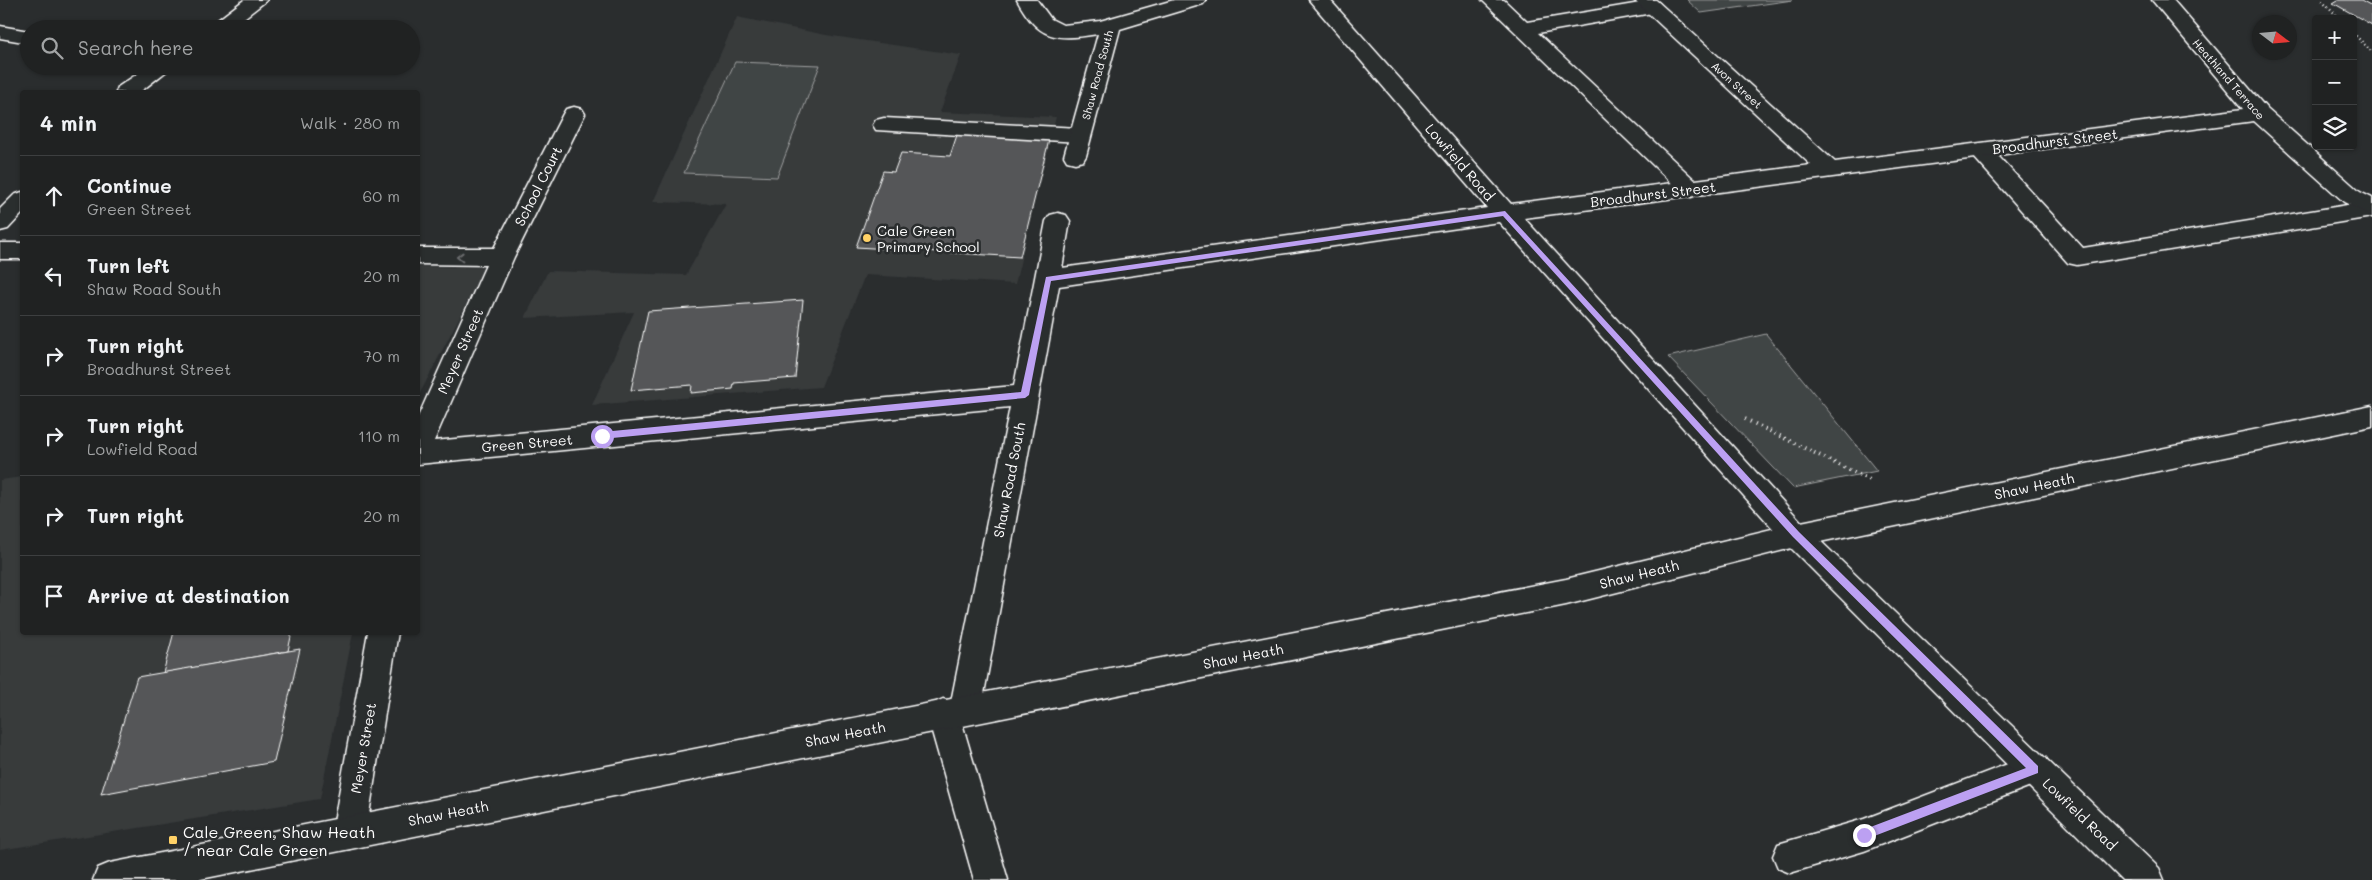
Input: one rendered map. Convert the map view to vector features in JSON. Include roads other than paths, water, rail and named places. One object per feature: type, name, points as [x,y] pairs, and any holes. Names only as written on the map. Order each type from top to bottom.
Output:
[{"type":"street","points":[[229,20],[258,0]]},
{"type":"street","name":"Shaw Road South","points":[[1027,0],[1038,18],[1052,30],[1084,32],[1173,3],[1196,0]]},
{"type":"street","name":"Lowfield Road","points":[[1319,0],[1505,213],[1796,535],[2147,880]]},
{"type":"street","points":[[1492,0],[1691,188]]},
{"type":"street","name":"Heathland Terrace","points":[[2162,0],[2258,114],[2352,198],[2372,208]]},
{"type":"street","points":[[1523,29],[1648,4]]},
{"type":"street","name":"Avon Street","points":[[1648,4],[1830,170]]},
{"type":"street","name":"Shaw Road South","points":[[884,125],[1077,146],[1111,24]]},
{"type":"street","points":[[0,32],[20,35]]},
{"type":"street","points":[[129,90],[150,75]]},
{"type":"street","name":"School Court","points":[[502,257],[574,114]]},
{"type":"street","name":"Broadhurst Street","points":[[1048,279],[1505,213],[2258,114]]},
{"type":"street","points":[[1981,151],[2078,257],[2372,208]]},
{"type":"street","points":[[0,223],[20,202]]},
{"type":"street","name":"Shaw Road South","points":[[954,712],[1025,395],[1058,221]]},
{"type":"street","points":[[0,251],[20,251]]},
{"type":"street","points":[[420,256],[502,257]]},
{"type":"street","name":"Meyer Street","points":[[420,442],[502,257]]},
{"type":"street","name":"Green Street","points":[[420,453],[1025,395]]},
{"type":"street","name":"Shaw Heath","points":[[110,880],[1566,592],[1796,535],[2372,416]]},
{"type":"street","name":"Meyer Street","points":[[349,833],[382,635]]},
{"type":"street","points":[[954,712],[991,880]]},
{"type":"street","points":[[1790,856],[1864,835],[2034,769]]},
{"type":"place","name":"Cale Green Primary School","points":[[867,238]]},
{"type":"place","name":"Cale Green, Shaw Heath / near Cale Green","points":[[173,840]]}]
